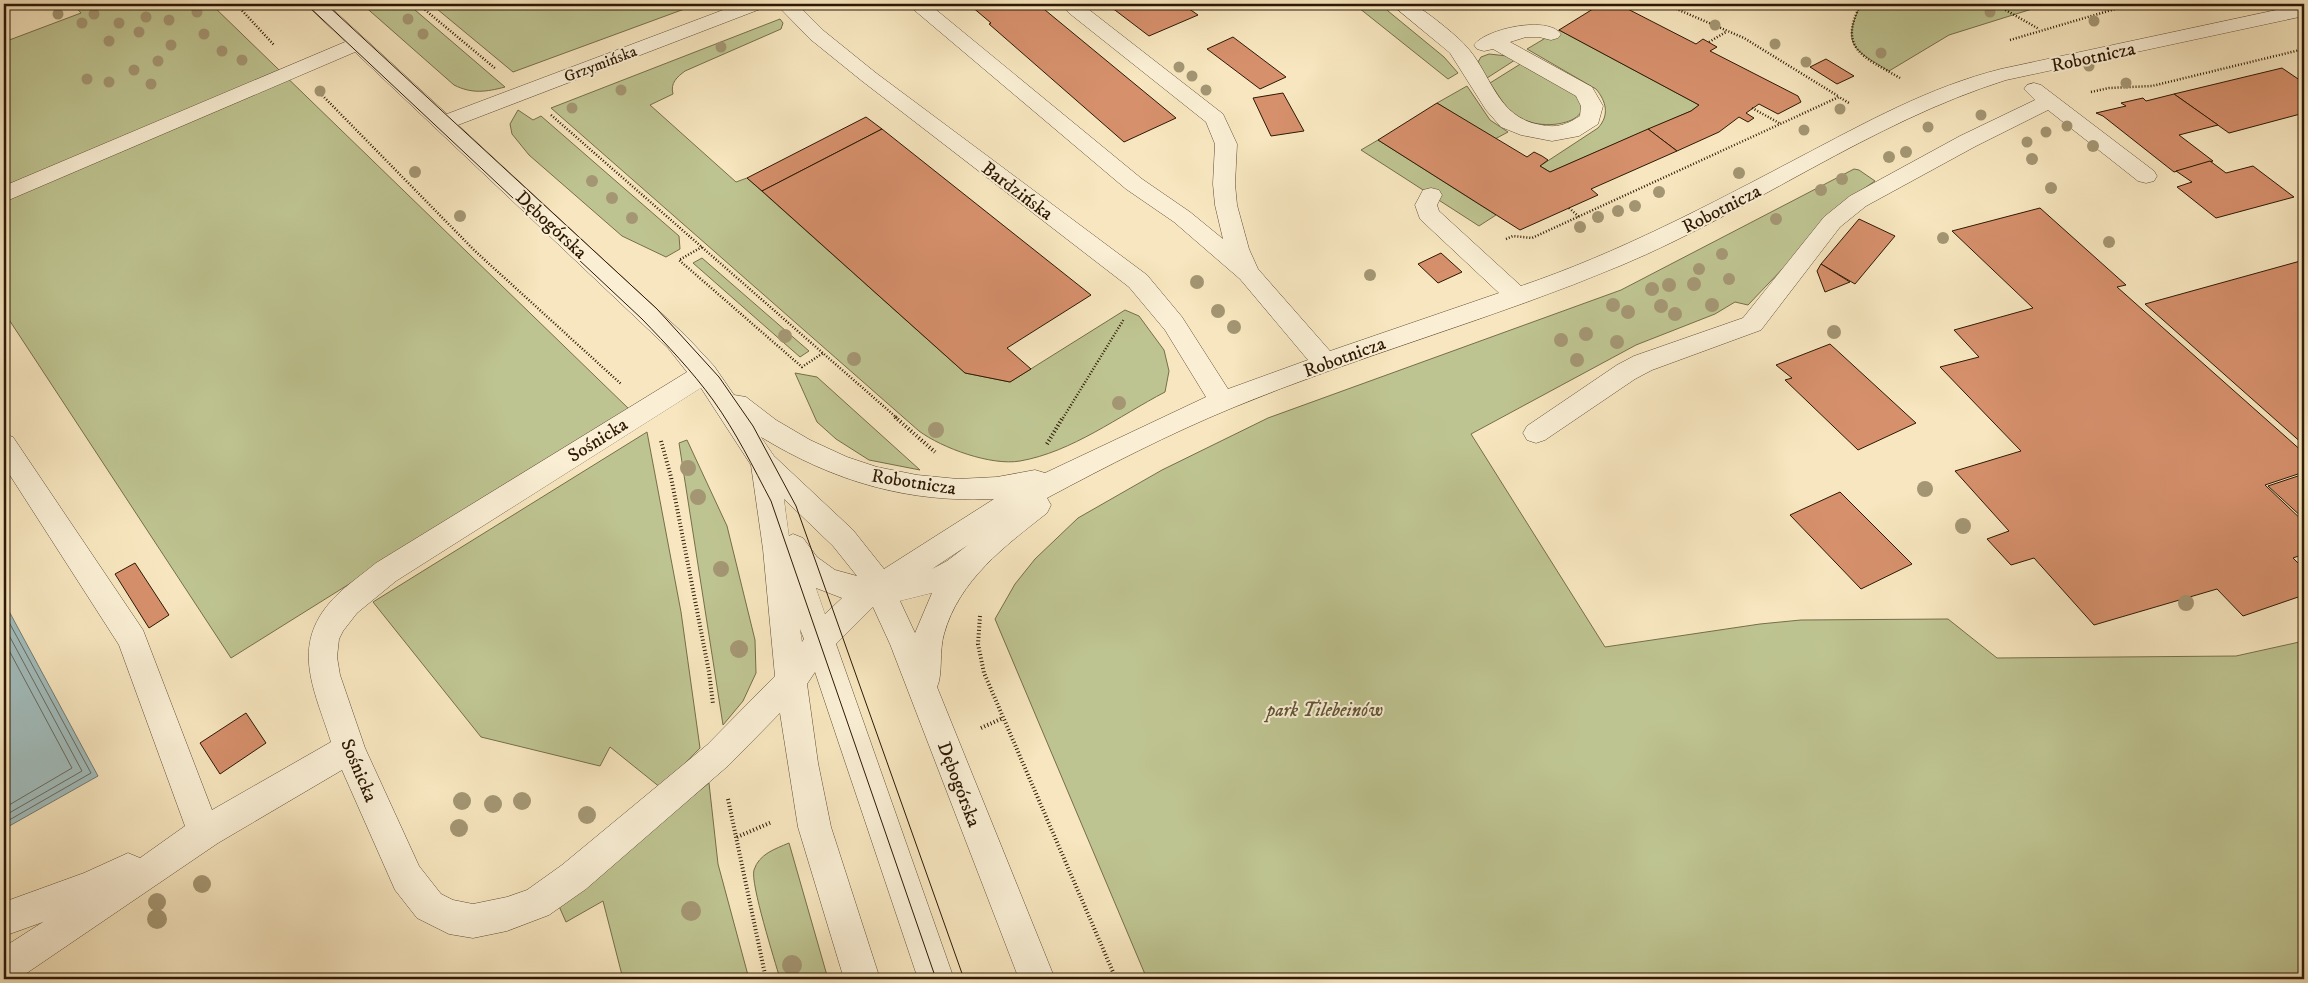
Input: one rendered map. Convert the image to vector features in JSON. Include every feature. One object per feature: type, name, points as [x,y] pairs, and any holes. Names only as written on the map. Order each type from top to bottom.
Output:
[{"type":"street","name":"Dębogórska","points":[[316,4],[646,311],[705,373],[747,434],[764,464],[844,538],[874,577],[877,589],[902,636],[1037,979]]},
{"type":"street","name":"Grzymińska","points":[[444,123],[756,4]]},
{"type":"street","name":"Bardzińska","points":[[786,4],[817,35],[869,77],[1144,287],[1172,319],[1222,402]]},
{"type":"street","points":[[917,4],[956,34],[1134,184],[1182,217],[1248,273],[1325,363]]},
{"type":"street","points":[[1401,4],[1461,53],[1493,105],[1502,115],[1517,126],[1539,133],[1563,133],[1579,128],[1590,119],[1592,106],[1585,92],[1494,41]]},
{"type":"street","points":[[1076,9],[1215,119],[1226,144],[1225,198],[1237,250],[1248,273]]},
{"type":"street","name":"Robotnicza","points":[[877,589],[1008,505],[1144,438],[1222,402],[1325,363],[1517,296],[1616,258],[1689,224],[1914,106],[1959,88],[2013,73],[2304,10]]},
{"type":"street","points":[[1461,53],[1530,30],[1542,30],[1551,34]]},
{"type":"street","points":[[4,195],[359,43]]},
{"type":"street","points":[[2013,73],[2146,176]]},
{"type":"street","points":[[1536,433],[1626,372],[1643,363],[1752,324],[1832,222],[1858,201],[1968,141],[2049,101]]},
{"type":"street","points":[[1431,195],[1426,205],[1428,214],[1517,296]]},
{"type":"street","points":[[1182,217],[1198,221],[1210,217],[1225,198]]},
{"type":"street","name":"Robotnicza","points":[[705,373],[743,410],[768,429],[797,446],[851,469],[911,485],[942,489],[979,490],[1028,483],[1050,477],[1144,438]]},
{"type":"street","name":"Sośnicka","points":[[705,373],[386,572],[347,604],[332,622],[324,639],[322,656],[325,675],[349,749],[406,878],[429,906],[449,917],[473,921],[507,914],[538,903],[626,835],[718,755],[792,680]]},
{"type":"street","name":"Robotnicza","points":[[877,589],[900,589],[936,580],[971,560],[1047,498],[1144,438]]},
{"type":"street","points":[[4,444],[132,639],[205,834]]},
{"type":"street","name":"Dębogórska","points":[[764,464],[771,501],[792,680],[792,698],[810,805],[862,979]]},
{"type":"street","points":[[771,501],[821,641],[936,979]]},
{"type":"street","name":"Dębogórska","points":[[771,501],[796,551],[815,572],[843,586],[877,589]]},
{"type":"street","name":"Robotnicza","points":[[932,712],[924,674],[926,645],[942,600],[971,560]]},
{"type":"street","points":[[792,680],[838,620],[877,589]]},
{"type":"street","points":[[4,968],[205,834],[349,749]]},
{"type":"street","points":[[4,919],[91,886],[205,834]]},
{"type":"path","points":[[236,4],[296,70],[475,251],[648,408],[659,432],[671,476],[709,672],[718,755],[766,979]]},
{"type":"path","points":[[418,4],[501,73]]},
{"type":"path","points":[[1664,4],[1744,38],[1854,105]]},
{"type":"path","points":[[1861,4],[1852,24],[1851,36],[1855,48],[1905,81]]},
{"type":"path","points":[[1995,4],[2040,30],[2132,4]]},
{"type":"path","points":[[1709,42],[1727,31]]},
{"type":"path","points":[[2049,101],[2109,88],[2152,86],[2304,48]]},
{"type":"path","points":[[1513,236],[1532,238],[1839,97]]},
{"type":"path","points":[[1752,108],[1781,124]]},
{"type":"path","points":[[1569,208],[1579,217]]},
{"type":"path","points":[[702,247],[679,260],[802,367],[823,354]]},
{"type":"path","points":[[1052,436],[1144,287]]},
{"type":"path","points":[[1003,718],[1116,979]]},
{"type":"green space","points":[[73,4],[211,4],[629,409],[231,658],[4,312],[4,42],[81,13]]},
{"type":"green space","points":[[362,4],[408,4],[505,87],[479,91],[467,90],[454,85]]},
{"type":"green space","points":[[431,4],[698,4],[513,72]]},
{"type":"green space","points":[[1354,4],[1384,4],[1388,11],[1444,57],[1458,73],[1448,79]]},
{"type":"green space","points":[[1861,4],[2025,4],[2032,9],[1949,35],[1889,71],[1867,57],[1854,45],[1852,29]]},
{"type":"green space","points":[[780,19],[783,23],[781,29],[685,71],[673,83],[673,94],[650,105],[736,182],[747,178],[965,373],[1010,382],[1125,310],[1139,316],[1164,350],[1169,371],[1165,392],[1077,442],[1058,450],[1020,461],[995,461],[967,454],[940,444],[919,431],[551,108]]},
{"type":"green space","points":[[1559,30],[1699,105],[1691,111],[1550,172],[1540,166],[1598,128],[1602,123],[1605,113],[1604,103],[1596,89],[1527,49]]},
{"type":"green space","points":[[1489,54],[1507,56],[1515,60],[1487,78],[1478,62],[1481,57]]},
{"type":"green space","points":[[1522,63],[1575,95],[1582,104],[1581,111],[1576,118],[1566,122],[1540,124],[1526,121],[1510,111],[1490,83]]},
{"type":"green space","points":[[1467,86],[1490,120],[1508,132],[1495,139],[1437,103]]},
{"type":"green space","points":[[518,110],[533,120],[541,116],[679,236],[680,249],[666,257],[622,236],[529,155],[512,134],[510,124]]},
{"type":"green space","points":[[1378,140],[1496,215],[1479,226],[1361,150]]},
{"type":"green space","name":"park Tilebeinów","points":[[1854,169],[1859,170],[1875,181],[1850,198],[1748,305],[1735,302],[1715,314],[1636,345],[1471,434],[1605,647],[1760,624],[1801,620],[1948,619],[1997,658],[2236,656],[2304,641],[2304,979],[1147,979],[995,619],[1015,584],[1035,559],[1078,518],[1162,470],[1268,418],[1621,290]]},
{"type":"green space","points":[[702,258],[809,351],[800,357],[693,263]]},
{"type":"green space","points":[[795,373],[817,377],[920,470],[869,460],[836,439],[817,422]]},
{"type":"green space","points":[[647,432],[681,612],[700,748],[661,788],[610,747],[600,766],[481,737],[373,602]]},
{"type":"green space","points":[[687,440],[727,526],[755,640],[756,673],[743,701],[723,725],[679,443]]},
{"type":"green space","points":[[709,783],[718,864],[749,979],[623,979],[603,901],[566,922],[558,904]]},
{"type":"green space","points":[[789,843],[828,979],[780,979],[759,905],[754,870],[756,864],[764,856]]},
{"type":"water","points":[[4,602],[98,776],[4,829]]},
{"type":"building","points":[[962,4],[1043,4],[1039,5],[1176,118],[1124,142],[989,24],[991,23],[971,6],[966,8]]},
{"type":"building","points":[[1107,4],[1182,4],[1198,15],[1149,36]]},
{"type":"building","points":[[1601,4],[1618,4],[1696,44],[1703,39],[1717,47],[1710,51],[1798,96],[1801,102],[1778,114],[1759,104],[1746,113],[1754,118],[1748,122],[1739,117],[1719,132],[1677,151],[1648,129],[1691,111],[1699,105],[1559,30]]},
{"type":"building","points":[[1233,37],[1286,77],[1260,89],[1207,49]]},
{"type":"building","points":[[1826,59],[1854,76],[1837,84],[1810,67]]},
{"type":"building","points":[[2282,68],[2304,83],[2304,113],[2229,133],[2174,94]]},
{"type":"building","points":[[1283,93],[1304,131],[1271,136],[1253,98]]},
{"type":"building","points":[[2174,94],[2218,125],[2179,135],[2213,161],[2174,172],[2103,116],[2096,113],[2126,106],[2121,103],[2143,98],[2146,101]]},
{"type":"building","points":[[1437,103],[1527,157],[1534,152],[1542,156],[1548,160],[1540,166],[1550,172],[1648,129],[1677,151],[1591,189],[1598,195],[1520,230],[1378,140]]},
{"type":"building","points":[[866,117],[882,129],[762,191],[747,178]]},
{"type":"building","points":[[882,129],[1091,295],[1007,348],[1031,369],[1010,382],[965,373],[762,191]]},
{"type":"building","points":[[2210,161],[2226,173],[2253,166],[2294,197],[2216,218],[2177,187],[2192,182],[2176,171]]},
{"type":"building","points":[[2040,208],[2126,285],[2117,287],[2304,453],[2304,472],[2265,485],[2304,522],[2304,554],[2293,558],[2304,569],[2304,595],[2243,616],[2217,589],[2094,625],[2034,558],[2011,565],[1987,539],[2009,531],[1955,471],[2021,451],[1940,367],[1979,357],[1954,330],[2033,308],[1952,231]]},
{"type":"building","points":[[1859,219],[1895,236],[1855,284],[1821,264]]},
{"type":"building","points":[[1441,253],[1462,272],[1438,283],[1418,264]]},
{"type":"building","points":[[2304,260],[2304,445],[2145,304]]},
{"type":"building","points":[[1821,264],[1850,282],[1825,292],[1817,271]]},
{"type":"building","points":[[1830,344],[1916,423],[1858,450],[1785,380],[1792,378],[1776,365]]},
{"type":"building","points":[[2304,474],[2304,519],[2268,486]]},
{"type":"building","points":[[1840,492],[1912,564],[1861,589],[1790,515]]},
{"type":"building","points":[[135,563],[169,615],[149,628],[115,574]]},
{"type":"building","points":[[246,713],[266,743],[220,774],[200,743]]},
{"type":"tram line","points":[[306,4],[642,319],[688,368],[729,424],[771,501],[936,979]]},
{"type":"tram line","points":[[326,4],[657,309],[719,377],[753,426],[796,506],[964,979]]}]
